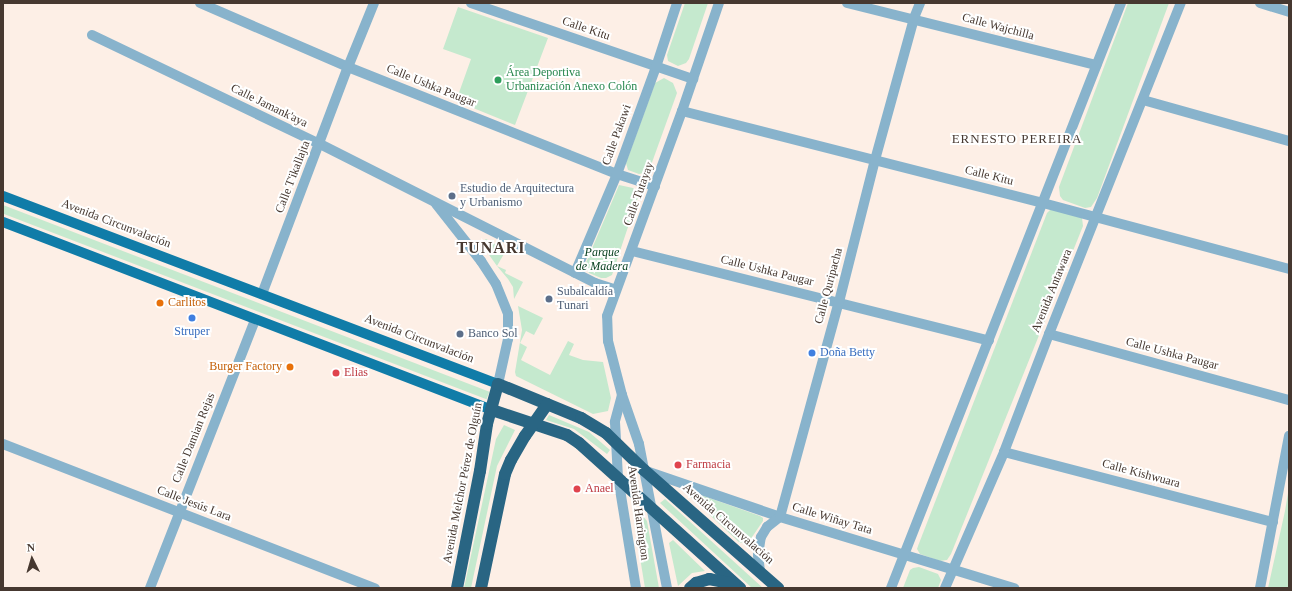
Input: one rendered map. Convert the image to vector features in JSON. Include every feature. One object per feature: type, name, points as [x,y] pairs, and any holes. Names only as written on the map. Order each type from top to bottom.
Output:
[{"type":"highway","name":"Avenida Circunvalación","points":[[498,384],[581,418],[617,442],[644,470],[778,588]]},
{"type":"highway","name":"Avenida Melchor Pérez de Olguín","points":[[457,588],[480,471],[487,424],[498,384]]},
{"type":"highway","points":[[481,588],[505,474],[511,460],[547,404]]},
{"type":"highway","points":[[492,410],[567,435],[580,442],[739,587]]},
{"type":"highway","points":[[690,588],[696,583],[709,579],[723,581],[739,587]]},
{"type":"main road","name":"Avenida Circunvalación","points":[[3,196],[498,384]]},
{"type":"main road","points":[[3,222],[492,410]]},
{"type":"street","name":"Calle Ushka Paugar","points":[[200,3],[348,67],[616,174],[655,186]]},
{"type":"street","name":"Calle T'ikallajta","points":[[262,294],[348,67],[374,3]]},
{"type":"street","name":"Calle Kitu","points":[[471,3],[692,79]]},
{"type":"street","name":"Calle Pakawi","points":[[576,273],[616,174],[656,67],[677,3]]},
{"type":"street","name":"Calle Tutayay","points":[[644,470],[639,444],[622,395],[608,341],[607,316],[632,251],[719,3]]},
{"type":"street","name":"Calle Wajchilla","points":[[847,3],[914,18],[1096,65]]},
{"type":"street","name":"Calle Quripacha","points":[[780,517],[839,302],[875,160],[914,18],[920,3]]},
{"type":"street","points":[[891,588],[1121,3]]},
{"type":"street","name":"Avenida Antawara","points":[[946,588],[952,570],[1004,452],[1048,334],[1097,217],[1181,3]]},
{"type":"street","points":[[1260,3],[1289,12]]},
{"type":"street","name":"Calle Jamank'aya","points":[[92,35],[320,144],[595,283],[616,290]]},
{"type":"street","points":[[1143,100],[1289,141]]},
{"type":"street","name":"Calle Kitu","points":[[682,111],[1097,217],[1289,269]]},
{"type":"street","name":"Calle Jamank'aya","points":[[434,201],[481,261],[496,284],[508,314],[508,339],[498,384]]},
{"type":"street","name":"Calle Ushka Paugar","points":[[632,251],[989,341]]},
{"type":"street","name":"Calle Damian Rejas","points":[[150,588],[178,512],[255,320]]},
{"type":"street","name":"Calle Ushka Paugar","points":[[1048,334],[1289,400]]},
{"type":"street","name":"Calle Tutayay","points":[[617,442],[615,422],[622,395]]},
{"type":"street","points":[[1260,588],[1289,436]]},
{"type":"street","name":"Avenida Harrington","points":[[617,442],[618,477],[636,588]]},
{"type":"street","name":"Calle Jesús Lara","points":[[3,444],[375,588]]},
{"type":"street","name":"Calle Kishwuara","points":[[1004,452],[1272,522]]},
{"type":"street","name":"Calle Wiñay Tata","points":[[644,470],[780,517],[1008,587]]},
{"type":"street","name":"Avenida Harrington","points":[[644,470],[667,588]]},
{"type":"street","points":[[760,571],[758,555],[761,537],[768,527],[780,517]]},
{"type":"green space","points":[[685,3],[708,3],[689,59],[686,63],[678,66],[668,61],[667,55]]},
{"type":"green space","points":[[1128,3],[1169,3],[1097,198],[1091,207],[1085,208],[1063,200],[1060,196],[1059,187]]},
{"type":"green space","name":"Área Deportiva Urbanización Anexo Colón","points":[[458,7],[548,38],[515,125],[456,101],[471,59],[443,49]]},
{"type":"green space","points":[[664,78],[673,83],[677,93],[650,168],[644,173],[639,174],[628,170],[626,163],[655,83]]},
{"type":"green space","name":"Parque de Madera","points":[[619,185],[633,188],[636,190],[638,197],[612,275],[606,278],[601,278],[589,273],[585,265]]},
{"type":"green space","points":[[3,205],[489,392],[487,399],[3,214]]},
{"type":"green space","points":[[1051,209],[1082,218],[1083,226],[951,554],[947,560],[940,561],[920,554],[917,549],[1047,213]]},
{"type":"green space","points":[[486,239],[513,254],[512,255],[505,252],[497,266],[482,245],[482,242]]},
{"type":"green space","points":[[497,266],[506,270],[505,273],[523,282],[514,299],[513,287]]},
{"type":"green space","points":[[518,306],[543,318],[534,335],[526,331],[520,343],[527,347],[521,360],[550,375],[568,341],[574,344],[569,355],[583,360],[603,362],[611,398],[608,411],[593,414],[516,376],[515,372],[522,330]]},
{"type":"green space","points":[[549,415],[589,432],[610,450],[607,454],[574,429],[546,420]]},
{"type":"green space","points":[[504,425],[515,430],[497,466],[471,588],[464,588],[496,439]]},
{"type":"green space","points":[[1289,487],[1289,588],[1268,588],[1285,511]]},
{"type":"green space","points":[[687,490],[760,516],[763,518],[763,521],[750,540],[740,543],[685,492]]},
{"type":"green space","points":[[665,499],[763,588],[752,588],[660,503]]},
{"type":"green space","points":[[638,515],[642,515],[647,521],[659,588],[645,588],[634,521]]},
{"type":"green space","points":[[673,540],[705,571],[692,573],[678,586],[669,543]]},
{"type":"green space","points":[[919,567],[938,574],[941,580],[938,588],[903,588],[910,570]]},
{"type":"place","name":"Área Deportiva Urbanización Anexo Colón","points":[[498,80]]},
{"type":"place","name":"Estudio de Arquitectura y Urbanismo","points":[[452,196]]},
{"type":"place","name":"Subalcaldía Tunari","points":[[549,299]]},
{"type":"place","name":"Carlitos","points":[[160,303]]},
{"type":"place","name":"Struper","points":[[192,318]]},
{"type":"place","name":"Banco Sol","points":[[460,334]]},
{"type":"place","name":"Doña Betty","points":[[812,353]]},
{"type":"place","name":"Burger Factory","points":[[290,367]]},
{"type":"place","name":"Elias","points":[[336,373]]},
{"type":"place","name":"Farmacia","points":[[678,465]]},
{"type":"place","name":"Anael","points":[[577,489]]},
{"type":"district","name":"ERNESTO PEREIRA","points":[[1017,139]]},
{"type":"district","name":"TUNARI","points":[[491,248]]}]
